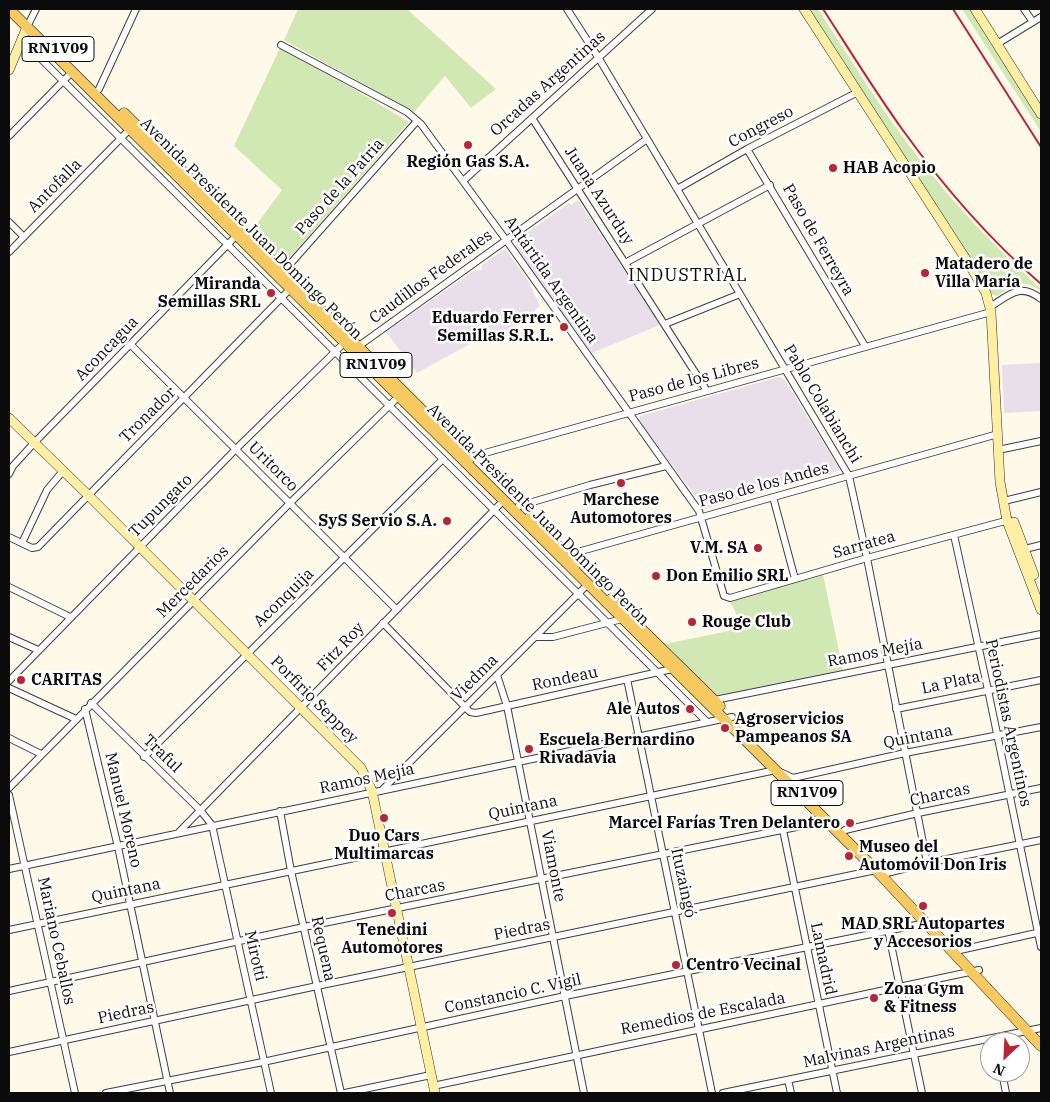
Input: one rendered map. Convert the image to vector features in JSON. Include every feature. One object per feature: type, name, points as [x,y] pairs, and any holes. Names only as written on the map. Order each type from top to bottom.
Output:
[{"type":"main road","name":"Avenida Presidente Juan Domingo Perón","points":[[9,9],[29,24],[99,89],[283,272],[398,397],[519,506],[715,700],[728,718],[776,770],[926,923],[1036,1031],[1041,1046]]},
{"type":"main road","name":"Avenida Presidente Juan Domingo Perón","points":[[18,9],[72,72],[236,236],[466,459],[503,501],[587,585],[672,669],[793,778],[960,950],[975,971]]},
{"type":"main road","points":[[804,9],[970,264],[986,293],[991,309],[1000,482],[1010,520],[1041,610]]},
{"type":"main road","points":[[975,9],[1041,114]]},
{"type":"main road","points":[[9,70],[29,24]]},
{"type":"main road","name":"Porfirio Seppey","points":[[9,418],[361,768],[372,791],[434,1089]]},
{"type":"main road","points":[[1010,520],[1025,549],[1041,596]]},
{"type":"street","points":[[29,24],[36,9]]},
{"type":"street","points":[[99,89],[136,9]]},
{"type":"street","name":"Pablo Colabianchi","points":[[567,9],[851,475],[927,863]]},
{"type":"street","name":"Orcadas Argentinas","points":[[463,181],[652,9]]},
{"type":"street","points":[[1024,9],[1033,22]]},
{"type":"street","points":[[997,44],[1041,17]]},
{"type":"street","name":"Avenida Presidente Juan Domingo Perón","points":[[22,40],[707,722]]},
{"type":"street","name":"Antártida Argentina","points":[[281,45],[407,112],[417,121],[506,240],[702,516],[724,596]]},
{"type":"street","points":[[9,136],[72,72]]},
{"type":"street","name":"Congreso","points":[[677,189],[748,149],[858,92]]},
{"type":"street","name":"Juana Azurduy","points":[[532,118],[707,391]]},
{"type":"street","name":"Paso de la Patria","points":[[283,272],[417,121]]},
{"type":"street","name":"Antofalla","points":[[9,252],[130,129]]},
{"type":"street","name":"Caudillos Federales","points":[[335,352],[351,347],[506,240],[647,139]]},
{"type":"street","name":"Paso de Ferreyra","points":[[748,149],[864,346]]},
{"type":"street","points":[[625,263],[770,185]]},
{"type":"street","points":[[9,222],[24,237]]},
{"type":"street","name":"Aconcagua","points":[[9,474],[11,465],[236,236]]},
{"type":"street","name":"Tronador","points":[[22,543],[32,548],[38,547],[290,289]]},
{"type":"street","name":"Paso de los Libres","points":[[466,459],[628,412],[786,370],[991,309],[1009,295],[1021,290],[1029,290],[1041,298]]},
{"type":"street","points":[[665,324],[740,294]]},
{"type":"street","name":"Uritorco","points":[[131,345],[396,609]]},
{"type":"street","name":"Tupungato","points":[[9,681],[236,449],[335,352]]},
{"type":"street","points":[[793,375],[851,475]]},
{"type":"street","name":"Mercedarios","points":[[9,788],[85,709],[398,397]]},
{"type":"street","name":"Paso de los Andes","points":[[567,555],[998,434]]},
{"type":"street","points":[[998,450],[1041,441]]},
{"type":"street","name":"Aconquija","points":[[144,757],[443,459]]},
{"type":"street","points":[[519,506],[590,485],[666,466]]},
{"type":"street","points":[[9,537],[22,543],[47,490],[63,472]]},
{"type":"street","points":[[1004,501],[1041,492]]},
{"type":"street","points":[[773,497],[795,579]]},
{"type":"street","name":"Fitz Roy","points":[[179,833],[503,501]]},
{"type":"street","name":"Sarratea","points":[[724,596],[730,598],[867,558],[1010,520]]},
{"type":"street","name":"Periodistas Argentinos","points":[[954,535],[1040,933],[1041,947]]},
{"type":"street","points":[[1025,549],[1041,545]]},
{"type":"street","name":"Viedma","points":[[382,790],[587,585]]},
{"type":"street","points":[[9,587],[70,617]]},
{"type":"street","points":[[535,637],[553,637],[622,619]]},
{"type":"street","points":[[383,623],[465,707]]},
{"type":"street","name":"Ramos Mejía","points":[[715,700],[1041,634]]},
{"type":"street","points":[[9,637],[38,650]]},
{"type":"street","name":"Rondeau","points":[[465,707],[470,712],[476,714],[672,669]]},
{"type":"street","name":"Viamonte","points":[[497,675],[507,706],[584,1093]]},
{"type":"street","name":"Ituzaingó","points":[[627,679],[712,1093]]},
{"type":"street","name":"La Plata","points":[[896,709],[1041,680]]},
{"type":"street","points":[[9,688],[76,719]]},
{"type":"street","name":"Traful","points":[[91,703],[200,810],[212,825]]},
{"type":"street","name":"Manuel Moreno","points":[[85,709],[118,847],[170,1093]]},
{"type":"street","name":"Ramos Mejía","points":[[9,869],[372,791],[728,718]]},
{"type":"street","name":"Quintana","points":[[793,778],[905,753],[1041,727]]},
{"type":"street","points":[[9,738],[42,754]]},
{"type":"street","points":[[776,770],[793,778]]},
{"type":"street","name":"Quintana","points":[[9,930],[776,770]]},
{"type":"street","name":"Charcas","points":[[844,830],[1041,788]]},
{"type":"street","name":"Mariano Ceballos","points":[[9,795],[75,1093]]},
{"type":"street","name":"Requena","points":[[280,811],[291,871],[341,1093]]},
{"type":"street","name":"Charcas","points":[[9,991],[304,927],[826,821]]},
{"type":"street","name":"Mirotti","points":[[212,825],[271,1093]]},
{"type":"street","name":"Lamadrid","points":[[783,830],[837,1093]]},
{"type":"street","name":"Piedras","points":[[9,1052],[876,870],[887,873],[1041,840]]},
{"type":"street","name":"Constancio C. Vigil","points":[[106,1093],[263,1062],[806,946],[926,923]]},
{"type":"street","points":[[888,930],[922,1093]]},
{"type":"street","points":[[960,950],[1040,933]]},
{"type":"street","name":"Remedios de Escalada","points":[[434,1089],[576,1054],[820,1005],[975,971]]},
{"type":"street","name":"Malvinas Argentinas","points":[[723,1093],[914,1054],[980,1043]]},
{"type":"street","points":[[345,1093],[431,1074]]},
{"type":"street","points":[[788,1080],[791,1093]]},
{"type":"shaded area","points":[[578,200],[660,325],[592,353],[516,249],[517,240],[569,203],[571,205]]},
{"type":"shaded area","points":[[505,249],[526,277],[540,306],[535,310],[538,315],[483,344],[479,339],[417,373],[386,332],[475,270],[479,271],[482,269],[482,265]]},
{"type":"shaded area","points":[[1041,363],[1041,411],[1004,413],[1002,365]]},
{"type":"shaded area","points":[[779,377],[784,379],[839,468],[838,471],[705,509],[641,423],[639,420],[640,416]]},
{"type":"green space","points":[[298,9],[407,9],[496,89],[471,108],[445,76],[414,112],[284,40]]},
{"type":"green space","points":[[808,9],[818,9],[880,105],[907,143],[949,195],[978,228],[1041,291],[1028,285],[1019,284],[997,296],[990,294]]},
{"type":"green space","points":[[962,9],[971,9],[1041,120],[1041,132]]},
{"type":"green space","points":[[280,48],[409,122],[284,264],[251,232],[282,190],[234,146]]},
{"type":"green space","points":[[823,575],[843,670],[718,696],[665,644],[743,628],[730,601]]},
{"type":"railway","points":[[823,9],[892,114],[934,171],[967,211],[1003,249],[1041,284]]},
{"type":"railway","points":[[953,9],[1041,147]]},
{"type":"place","name":"Región Gas S.A.","points":[[468,145]]},
{"type":"place","name":"HAB Acopio","points":[[833,168]]},
{"type":"place","name":"Matadero de Villa María","points":[[925,273]]},
{"type":"place","name":"Miranda Semillas SRL","points":[[271,293]]},
{"type":"place","name":"Eduardo Ferrer Semillas S.R.L.","points":[[564,327]]},
{"type":"place","name":"Marchese Automotores","points":[[621,483]]},
{"type":"place","name":"SyS Servio S.A.","points":[[447,521]]},
{"type":"place","name":"V.M. SA","points":[[758,548]]},
{"type":"place","name":"Don Emilio SRL","points":[[656,576]]},
{"type":"place","name":"Rouge Club","points":[[692,622]]},
{"type":"place","name":"CARITAS","points":[[21,680]]},
{"type":"place","name":"Ale Autos","points":[[690,709]]},
{"type":"place","name":"Agroservicios Pampeanos SA","points":[[725,728]]},
{"type":"place","name":"Escuela Bernardino Rivadavia","points":[[529,749]]},
{"type":"place","name":"Duo Cars Multimarcas","points":[[384,818]]},
{"type":"place","name":"Marcel Farías Tren Delantero","points":[[850,823]]},
{"type":"place","name":"Museo del Automóvil Don Iris","points":[[849,856]]},
{"type":"place","name":"MAD SRL Autopartes y Accesorios","points":[[923,906]]},
{"type":"place","name":"Tenedini Automotores","points":[[392,913]]},
{"type":"place","name":"Centro Vecinal","points":[[676,965]]},
{"type":"place","name":"Zona Gym & Fitness","points":[[874,998]]},
{"type":"district","name":"INDUSTRIAL","points":[[688,276]]}]
